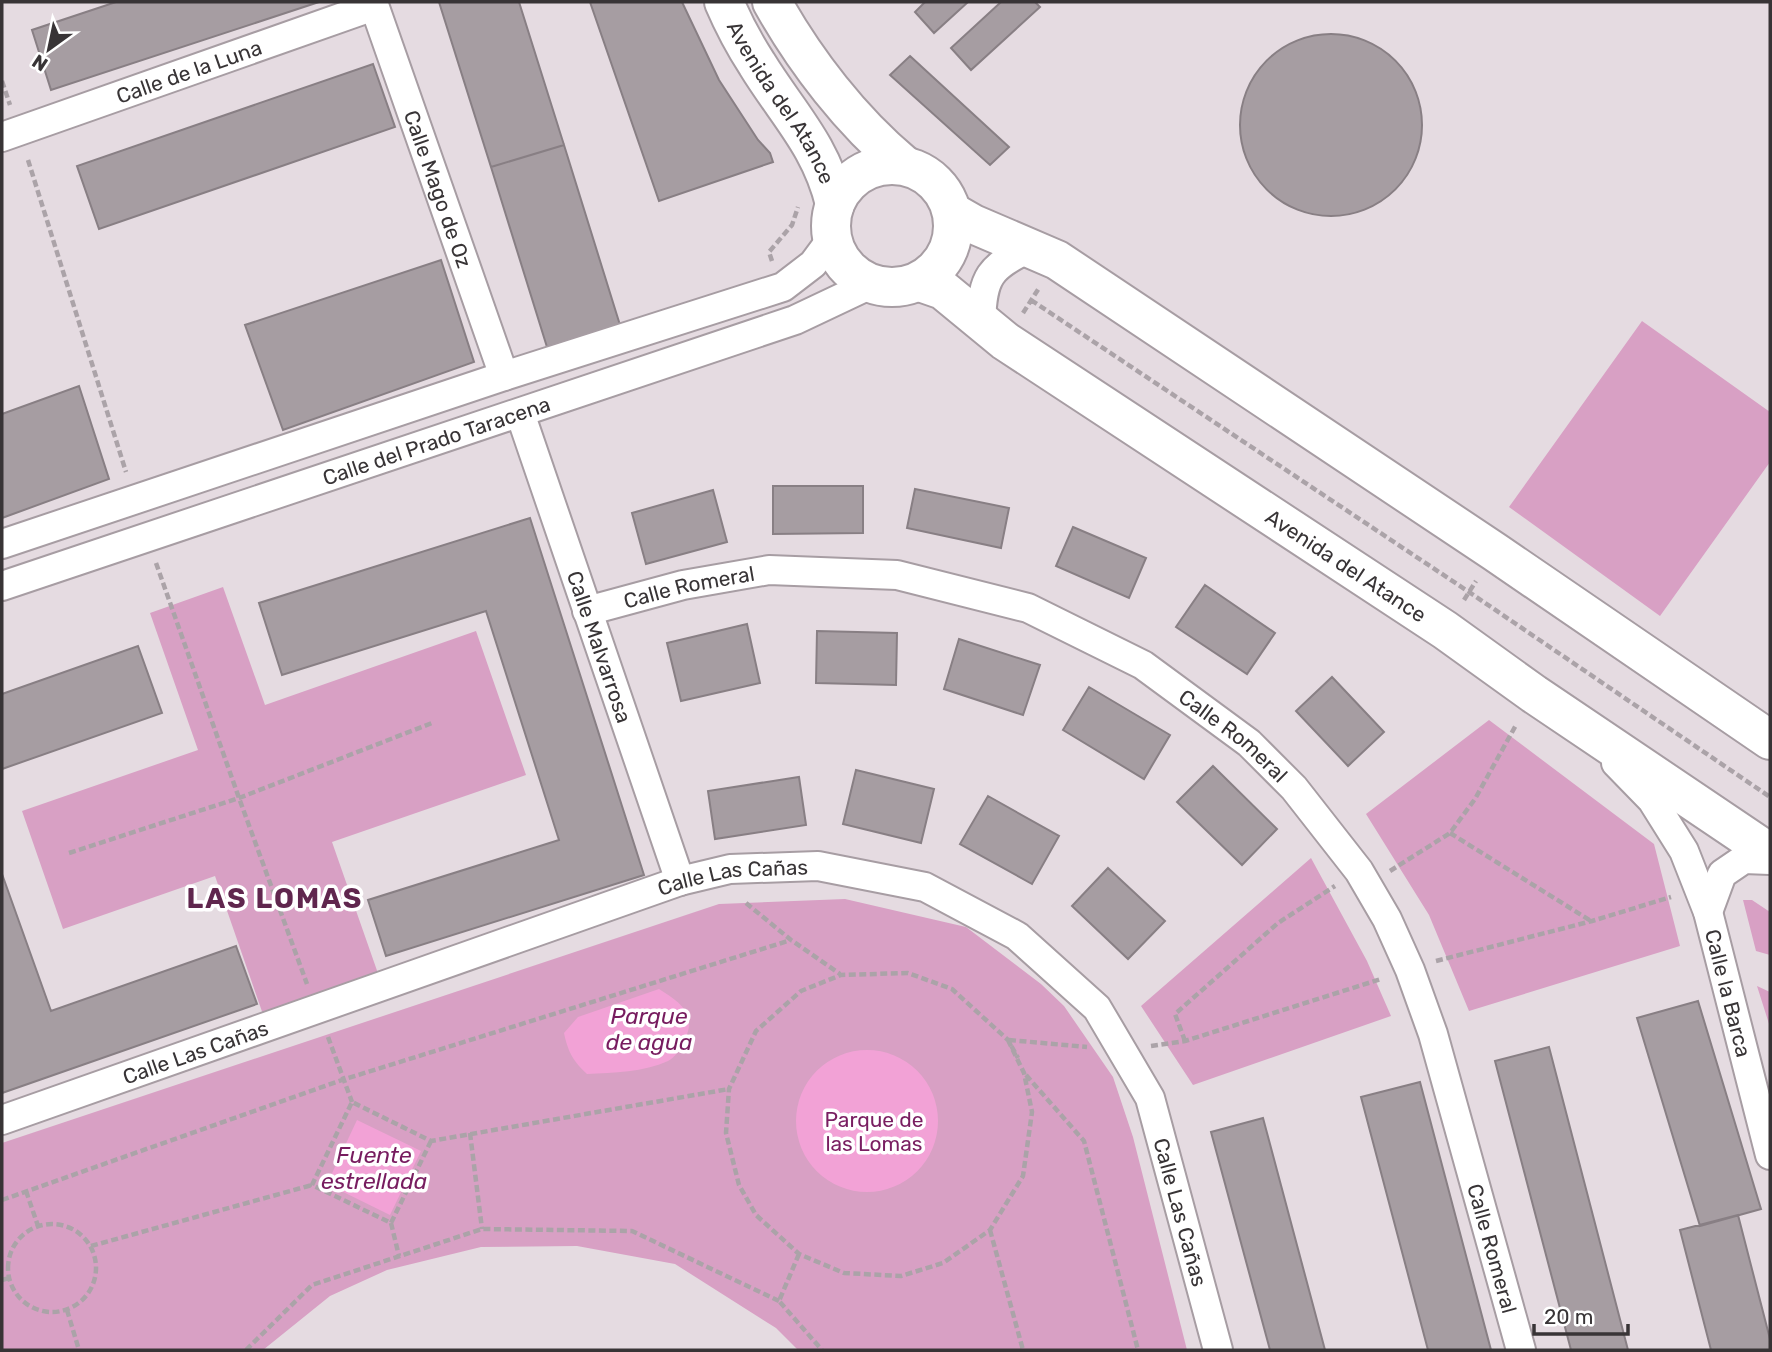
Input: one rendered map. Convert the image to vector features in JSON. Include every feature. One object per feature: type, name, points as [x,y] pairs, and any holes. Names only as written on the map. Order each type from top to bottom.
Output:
[{"type":"main road","name":"Avenida del Atance","points":[[724,2],[757,65],[819,155],[829,178],[823,212]]},
{"type":"main road","name":"Avenida del Atance","points":[[772,2],[842,103],[879,144],[904,164]]},
{"type":"main road","points":[[886,164],[904,164],[920,170],[938,184],[952,212],[952,233],[937,268],[920,282],[904,288],[886,289],[869,285],[852,274],[839,257],[823,212],[842,189],[868,169],[886,164]]},
{"type":"main road","points":[[952,212],[1043,254],[1495,552],[1770,740]]},
{"type":"main road","name":"Avenida del Atance","points":[[920,282],[943,290],[993,331],[1445,630],[1534,694],[1770,853]]},
{"type":"street","name":"Calle de la Luna","points":[[10,134],[374,4]]},
{"type":"street","name":"Calle Mago de Oz","points":[[374,4],[505,376]]},
{"type":"street","name":"Calle del Prado Taracena","points":[[2,544],[505,376],[783,287],[813,264],[823,212]]},
{"type":"street","points":[[993,331],[982,292],[990,275],[1002,261],[1043,254]]},
{"type":"street","name":"Calle del Prado Taracena","points":[[2,586],[795,320],[869,285]]},
{"type":"street","name":"Calle Malvarrosa","points":[[520,413],[680,881]]},
{"type":"street","name":"Calle Romeral","points":[[587,611],[683,585],[769,570],[897,575],[1028,608],[1143,665],[1249,743],[1294,788],[1359,871],[1387,919],[1410,970],[1433,1034],[1521,1350]]},
{"type":"street","name":"Calle la Barca","points":[[1574,721],[1652,800],[1684,851],[1708,912],[1770,1155]]},
{"type":"street","name":"Calle la Barca","points":[[1708,912],[1723,874],[1744,859],[1770,860]]},
{"type":"street","name":"Calle Las Cañas","points":[[2,1120],[680,881],[730,869],[818,866],[925,887],[1017,936],[1097,1008],[1150,1098],[1218,1350]]},
{"type":"path","points":[[2,81],[10,134],[134,499]]},
{"type":"path","points":[[783,287],[768,252],[792,225],[823,212]]},
{"type":"path","points":[[993,331],[1031,300],[1043,254]]},
{"type":"path","points":[[1031,300],[1469,592],[1770,797]]},
{"type":"path","points":[[148,537],[239,799],[352,1102],[431,1140],[729,1089]]},
{"type":"path","points":[[1445,630],[1495,552]]},
{"type":"path","points":[[1395,882],[1389,871],[1450,833],[1475,799],[1534,694]]},
{"type":"path","points":[[69,853],[239,799],[432,723]]},
{"type":"path","points":[[1450,833],[1592,921]]},
{"type":"path","points":[[1185,1041],[1175,1014],[1278,923],[1340,882]]},
{"type":"path","points":[[1430,949],[1435,961],[1592,921],[1680,894]]},
{"type":"path","points":[[746,903],[791,940],[841,975]]},
{"type":"path","points":[[2,1200],[342,1080],[791,940]]},
{"type":"path","points":[[1008,1040],[1122,1050],[1185,1041],[1410,970]]},
{"type":"path","points":[[1008,1040],[1024,1073],[1032,1112],[1023,1176],[990,1230],[943,1263],[901,1276],[844,1273],[799,1254],[756,1215],[739,1185],[726,1133],[729,1089],[756,1031],[801,991],[841,975],[908,973],[952,989],[1008,1040],[1018,1058]]},
{"type":"path","points":[[1024,1073],[1084,1141],[1138,1350]]},
{"type":"path","points":[[312,1185],[352,1102]]},
{"type":"path","points":[[470,1133],[482,1229]]},
{"type":"path","points":[[399,1256],[391,1223],[431,1140]]},
{"type":"path","points":[[91,1246],[312,1185],[391,1223]]},
{"type":"path","points":[[26,1191],[38,1226]]},
{"type":"path","points":[[54,1223],[68,1226],[91,1246],[96,1265],[94,1283],[84,1300],[67,1310],[49,1312],[31,1307],[17,1295],[9,1278],[8,1262],[13,1246],[24,1233],[38,1226],[54,1223]]},
{"type":"path","points":[[246,1350],[312,1285],[482,1229],[632,1231],[779,1301],[822,1350]]},
{"type":"path","points":[[990,1230],[1023,1350]]},
{"type":"path","points":[[779,1301],[799,1254]]},
{"type":"path","points":[[2,1280],[9,1278]]},
{"type":"path","points":[[67,1310],[79,1350]]},
{"type":"green space","points":[[1642,321],[1770,412],[1770,462],[1660,616],[1509,507]]},
{"type":"green space","points":[[223,587],[265,705],[476,631],[526,775],[332,842],[381,982],[266,1023],[215,876],[63,929],[22,811],[198,750],[150,613]]},
{"type":"green space","points":[[1489,720],[1654,844],[1680,946],[1469,1011],[1429,915],[1366,814]]},
{"type":"green space","points":[[1311,858],[1367,961],[1391,1016],[1193,1085],[1141,1006]]},
{"type":"green space","name":"Parque de las Lomas","points":[[845,899],[966,927],[1041,984],[1064,1006],[1113,1077],[1133,1137],[1187,1350],[798,1350],[776,1328],[675,1264],[577,1246],[481,1247],[387,1270],[330,1296],[263,1350],[2,1350],[2,1143],[719,904]]},
{"type":"green space","points":[[1743,900],[1752,900],[1770,912],[1770,955],[1756,951]]},
{"type":"green space","points":[[1757,986],[1770,992],[1770,1027]]},
{"type":"water","name":"Parque de agua","points":[[659,989],[675,1000],[689,1018],[687,1035],[677,1054],[668,1061],[649,1068],[587,1074],[572,1056],[564,1033],[578,1017]]},
{"type":"water","points":[[867,1050],[894,1056],[917,1071],[932,1094],[938,1121],[932,1148],[917,1171],[894,1186],[867,1192],[840,1186],[817,1171],[802,1148],[796,1121],[802,1094],[817,1071],[840,1056]]},
{"type":"water","name":"Fuente estrellada","points":[[357,1120],[421,1151],[390,1215],[327,1184]]},
{"type":"building","points":[[116,2],[319,2],[51,90],[32,30]]},
{"type":"building","points":[[439,2],[519,2],[564,145],[491,167]]},
{"type":"building","points":[[590,2],[682,2],[719,80],[758,140],[770,153],[773,162],[659,201]]},
{"type":"building","points":[[925,2],[968,2],[934,33],[915,12]]},
{"type":"building","points":[[1001,2],[1035,2],[1040,7],[971,70],[951,48]]},
{"type":"building","points":[[1331,34],[1366,41],[1382,49],[1395,61],[1407,74],[1415,90],[1422,125],[1415,160],[1407,176],[1395,189],[1382,201],[1366,209],[1331,216],[1296,209],[1280,201],[1267,189],[1255,176],[1247,160],[1240,125],[1247,90],[1255,74],[1267,61],[1280,49],[1296,41]]},
{"type":"building","points":[[910,56],[1009,147],[990,165],[890,75]]},
{"type":"building","points":[[373,64],[395,127],[99,229],[77,166]]},
{"type":"building","points":[[564,145],[620,325],[547,347],[491,167]]},
{"type":"building","points":[[441,260],[474,362],[283,430],[245,325]]},
{"type":"building","points":[[79,386],[109,479],[2,518],[2,414]]},
{"type":"building","points":[[773,486],[863,486],[863,533],[773,534]]},
{"type":"building","points":[[915,489],[1009,508],[1001,548],[907,528]]},
{"type":"building","points":[[713,490],[727,542],[646,564],[632,513]]},
{"type":"building","points":[[530,518],[644,875],[386,956],[368,900],[559,840],[486,611],[282,675],[259,603]]},
{"type":"building","points":[[1073,527],[1146,558],[1129,598],[1056,566]]},
{"type":"building","points":[[1205,585],[1275,633],[1247,674],[1176,627]]},
{"type":"building","points":[[747,624],[760,683],[681,701],[667,643]]},
{"type":"building","points":[[817,631],[897,633],[896,685],[816,683]]},
{"type":"building","points":[[959,639],[1040,665],[1023,715],[944,689]]},
{"type":"building","points":[[138,646],[162,713],[2,769],[2,694]]},
{"type":"building","points":[[1332,677],[1384,732],[1348,766],[1296,711]]},
{"type":"building","points":[[1089,687],[1170,735],[1144,779],[1063,730]]},
{"type":"building","points":[[1213,766],[1277,829],[1242,865],[1177,802]]},
{"type":"building","points":[[856,770],[934,789],[921,843],[843,824]]},
{"type":"building","points":[[799,777],[806,825],[715,839],[708,791]]},
{"type":"building","points":[[988,796],[1059,836],[1032,884],[960,844]]},
{"type":"building","points":[[1108,868],[1165,921],[1128,959],[1072,906]]},
{"type":"building","points":[[2,874],[51,1011],[236,946],[257,1004],[2,1093]]},
{"type":"building","points":[[1698,1001],[1761,1209],[1700,1226],[1637,1018]]},
{"type":"building","points":[[1549,1047],[1628,1350],[1571,1350],[1495,1061]]},
{"type":"building","points":[[1420,1082],[1491,1350],[1428,1350],[1361,1097]]},
{"type":"building","points":[[1263,1118],[1325,1350],[1270,1350],[1211,1132]]},
{"type":"building","points":[[1738,1215],[1770,1339],[1770,1350],[1711,1350],[1680,1230]]},
{"type":"district","name":"LAS LOMAS","points":[[275,898]]}]
